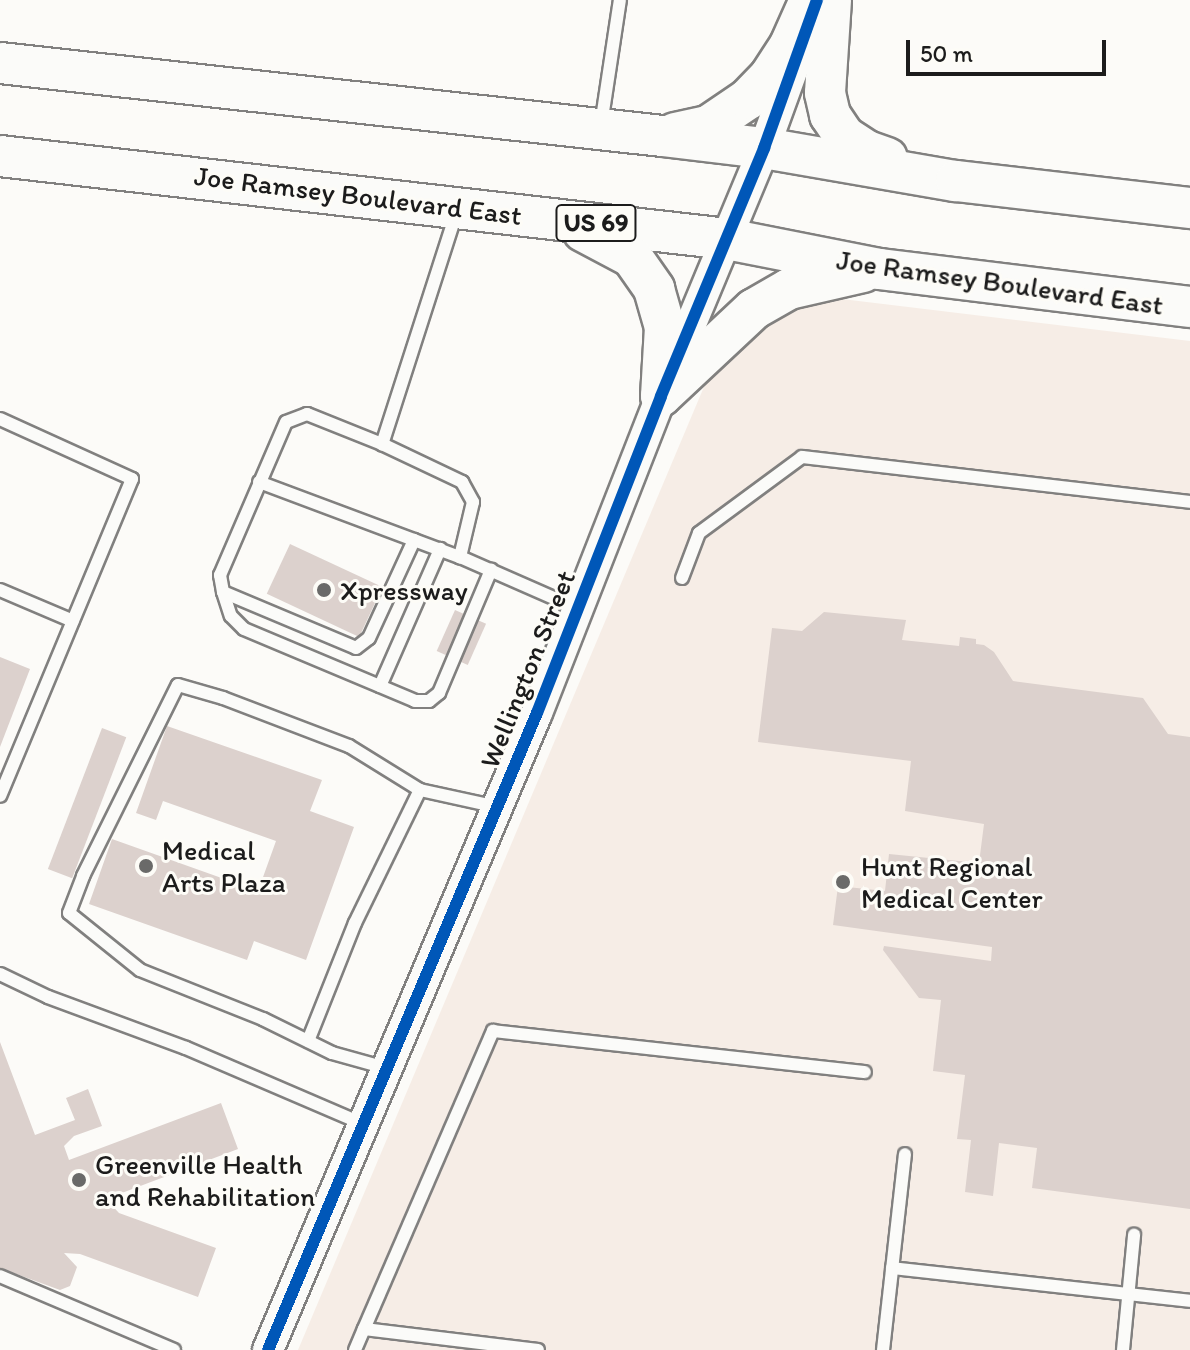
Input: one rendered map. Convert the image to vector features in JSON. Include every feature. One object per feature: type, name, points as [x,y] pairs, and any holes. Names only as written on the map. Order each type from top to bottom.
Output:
[{"type":"highway","points":[[662,136],[708,126],[748,99],[770,76],[790,45],[810,0]]},
{"type":"highway","points":[[831,0],[825,93],[830,115],[844,136],[867,151],[956,181]]},
{"type":"highway","points":[[0,63],[764,148],[956,181],[1190,208]]},
{"type":"highway","name":"Joe Ramsey Boulevard East","points":[[0,156],[727,239],[880,269],[1190,307]]},
{"type":"highway","points":[[550,217],[615,245],[647,274],[665,327],[661,396]]},
{"type":"highway","points":[[661,396],[754,309],[789,289],[880,269]]},
{"type":"street","name":"Wellington Street","points":[[268,1350],[497,807],[764,148],[817,0]]},
{"type":"lane","points":[[600,129],[620,0]]},
{"type":"lane","points":[[382,444],[458,207]]},
{"type":"lane","points":[[460,557],[473,502],[462,482],[382,444],[307,414],[286,422],[220,575],[231,616],[244,629],[415,701],[429,701],[439,693],[491,570]]},
{"type":"lane","points":[[0,419],[132,479],[0,796]]},
{"type":"lane","points":[[682,578],[699,533],[802,457],[1190,502]]},
{"type":"lane","points":[[259,482],[440,549],[577,608]]},
{"type":"lane","points":[[223,592],[356,648],[369,638],[414,540]]},
{"type":"lane","points":[[380,686],[440,549]]},
{"type":"lane","points":[[0,590],[73,621]]},
{"type":"lane","points":[[386,1068],[332,1053],[140,970],[69,913],[83,876],[178,685],[223,698],[349,746],[420,790],[497,807]]},
{"type":"lane","points":[[308,1041],[355,923],[420,790]]},
{"type":"lane","points":[[0,974],[48,997],[186,1048],[363,1124]]},
{"type":"lane","points":[[355,1350],[493,1031],[865,1072]]},
{"type":"lane","points":[[883,1350],[905,1154]]},
{"type":"lane","points":[[1123,1350],[1134,1235]]},
{"type":"lane","points":[[892,1268],[1190,1301]]},
{"type":"lane","points":[[0,1276],[174,1350]]},
{"type":"lane","points":[[364,1329],[538,1350]]},
{"type":"shaded area","name":"Hunt Regional Medical Center","points":[[817,296],[1190,341],[1190,1350],[298,1350],[706,382],[739,335]]},
{"type":"building","name":"Xpressway","points":[[290,544],[382,587],[359,637],[267,594]]},
{"type":"building","points":[[455,610],[486,624],[468,665],[437,651]]},
{"type":"building","name":"Hunt Regional Medical Center","points":[[824,612],[906,620],[902,640],[959,646],[960,637],[976,639],[976,644],[994,652],[1013,681],[1143,698],[1168,734],[1190,737],[1190,1209],[1032,1188],[1037,1148],[999,1143],[993,1196],[965,1192],[971,1140],[957,1139],[965,1075],[933,1071],[941,1000],[919,998],[883,950],[884,946],[991,961],[992,947],[833,925],[838,886],[885,891],[889,854],[979,863],[984,824],[905,811],[911,761],[758,742],[772,628],[802,631]]},
{"type":"building","points":[[0,657],[30,669],[0,747]]},
{"type":"building","name":"Medical Arts Plaza","points":[[167,726],[322,780],[310,811],[354,827],[306,960],[254,941],[247,960],[89,904],[112,839],[258,891],[276,841],[163,801],[156,820],[136,813]]},
{"type":"building","points":[[102,728],[126,737],[72,878],[48,869]]},
{"type":"building","name":"Greenville Health and Rehabilitation","points":[[0,1042],[35,1135],[75,1120],[66,1098],[88,1089],[102,1126],[74,1136],[64,1146],[69,1160],[221,1103],[238,1149],[106,1199],[119,1213],[216,1248],[198,1297],[80,1254],[64,1253],[77,1267],[70,1286],[60,1290],[0,1268]]},
{"type":"cycle path","points":[[268,1350],[537,713],[661,396],[764,148],[817,0]]},
{"type":"place","name":"Xpressway","points":[[324,590]]},
{"type":"place","name":"Medical Arts Plaza","points":[[146,866]]},
{"type":"place","name":"Hunt Regional Medical Center","points":[[843,882]]},
{"type":"place","name":"Greenville Health and Rehabilitation","points":[[79,1180]]}]
